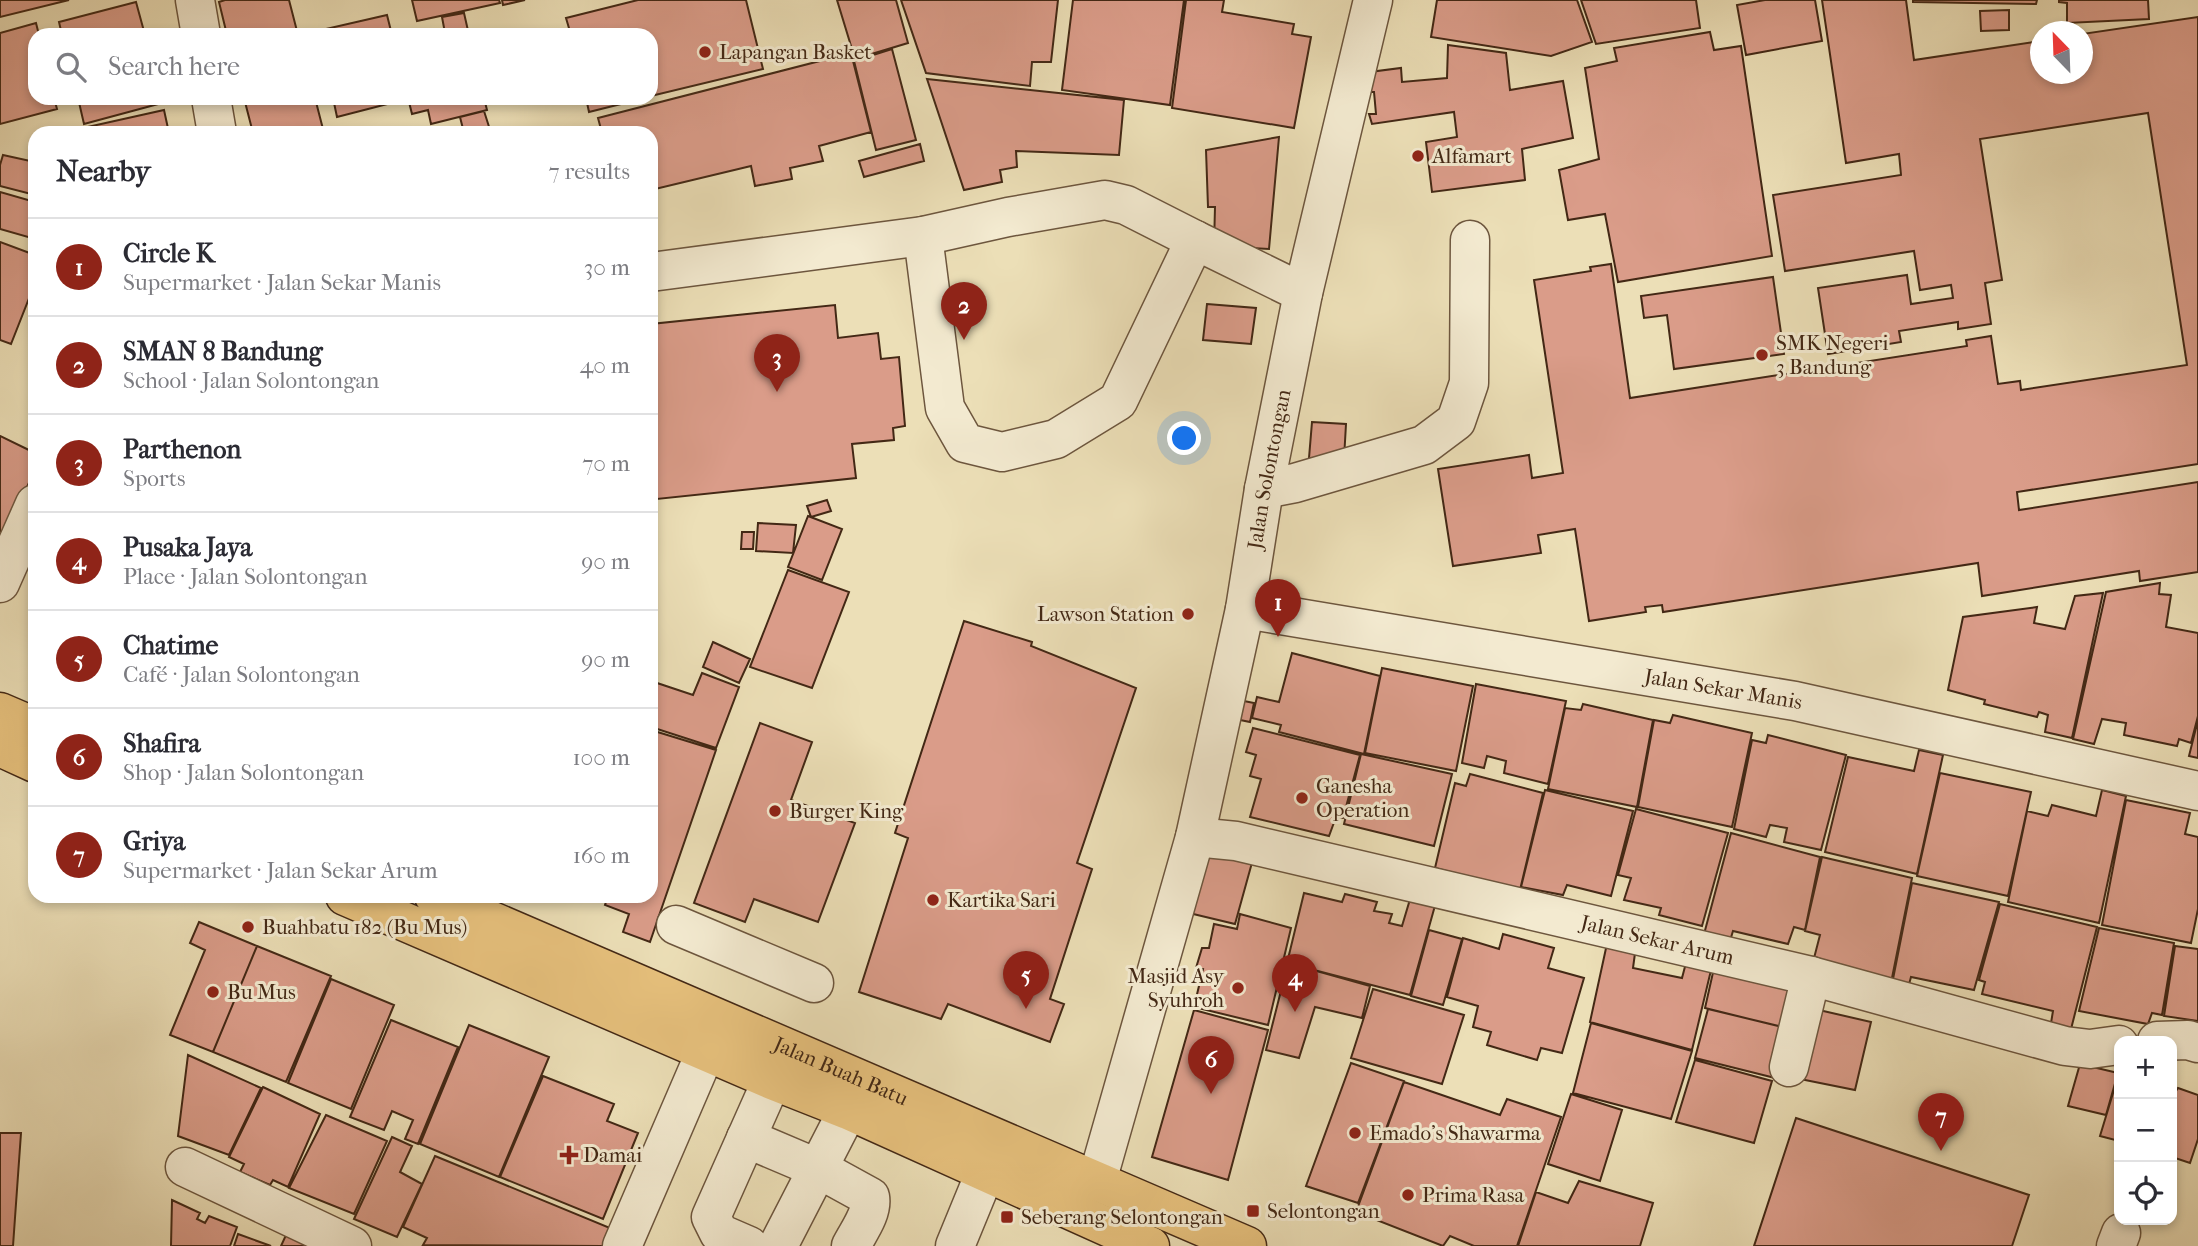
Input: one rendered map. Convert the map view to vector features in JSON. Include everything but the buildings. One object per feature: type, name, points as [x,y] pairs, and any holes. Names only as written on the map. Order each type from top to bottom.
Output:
[{"type":"main road","points":[[0,712],[28,724]]},
{"type":"main road","points":[[0,747],[28,759]]},
{"type":"main road","name":"Jalan Buah Batu","points":[[361,903],[772,1080],[848,1110],[1150,1246]]},
{"type":"main road","name":"Jalan Buah Batu","points":[[450,903],[1247,1246]]},
{"type":"street","points":[[195,0],[200,28]]},
{"type":"street","name":"Jalan Solontongan","points":[[1097,1181],[1195,837],[1245,609],[1264,489],[1303,293],[1373,0]]},
{"type":"street","points":[[212,105],[216,126]]},
{"type":"street","points":[[658,271],[923,236],[1008,217],[1105,200],[1126,205],[1303,293]]},
{"type":"street","points":[[923,236],[944,408],[965,443],[1002,452],[1056,439],[1118,401],[1195,240]]},
{"type":"street","points":[[1264,489],[1294,483],[1424,445],[1456,421],[1469,383],[1470,240]]},
{"type":"street","points":[[0,583],[28,519]]},
{"type":"street","name":"Jalan Sekar Manis","points":[[1245,609],[1795,701],[2198,791]]},
{"type":"street","name":"Jalan Sekar Arum","points":[[1195,837],[1236,841],[1811,975],[2065,1046],[2090,1049],[2114,1046]]},
{"type":"street","points":[[676,925],[814,983]]},
{"type":"street","points":[[1788,1068],[1811,975]]},
{"type":"street","points":[[2177,1040],[2198,1043]]},
{"type":"street","points":[[622,1246],[706,1051]]},
{"type":"street","points":[[748,1246],[719,1233],[711,1217],[772,1080]]},
{"type":"street","points":[[778,1246],[848,1110]]},
{"type":"street","points":[[746,1138],[819,1169],[870,1197],[868,1212],[851,1246]]},
{"type":"street","points":[[185,1167],[352,1246]]},
{"type":"street","points":[[955,1246],[985,1173]]},
{"type":"place","name":"Lapangan Basket","points":[[705,52]]},
{"type":"place","name":"Alfamart","points":[[1418,156]]},
{"type":"place","name":"SMAN 8 Bandung","points":[[964,340]]},
{"type":"place","name":"SMK Negeri 3 Bandung","points":[[1762,355]]},
{"type":"place","name":"Parthenon","points":[[777,392]]},
{"type":"place","name":"Lawson Station","points":[[1188,614]]},
{"type":"place","name":"Circle K","points":[[1278,637]]},
{"type":"place","name":"Ganesha Operation","points":[[1302,798]]},
{"type":"place","name":"Burger King","points":[[775,811]]},
{"type":"place","name":"Kartika Sari","points":[[933,900]]},
{"type":"place","name":"Buahbatu 182 (Bu Mus)","points":[[248,927]]},
{"type":"place","name":"Masjid Asy Syuhroh","points":[[1238,988]]},
{"type":"place","name":"Bu Mus","points":[[213,992]]},
{"type":"place","name":"Chatime","points":[[1026,1009]]},
{"type":"place","name":"Pusaka Jaya","points":[[1295,1012]]},
{"type":"place","name":"Shafira","points":[[1211,1094]]},
{"type":"place","name":"Emado's Shawarma","points":[[1355,1133]]},
{"type":"place","name":"Griya","points":[[1941,1151]]},
{"type":"place","name":"Damai","points":[[569,1155]]},
{"type":"place","name":"Prima Rasa","points":[[1408,1195]]},
{"type":"place","name":"Selontongan","points":[[1253,1211]]},
{"type":"place","name":"Seberang Selontongan","points":[[1007,1217]]}]
